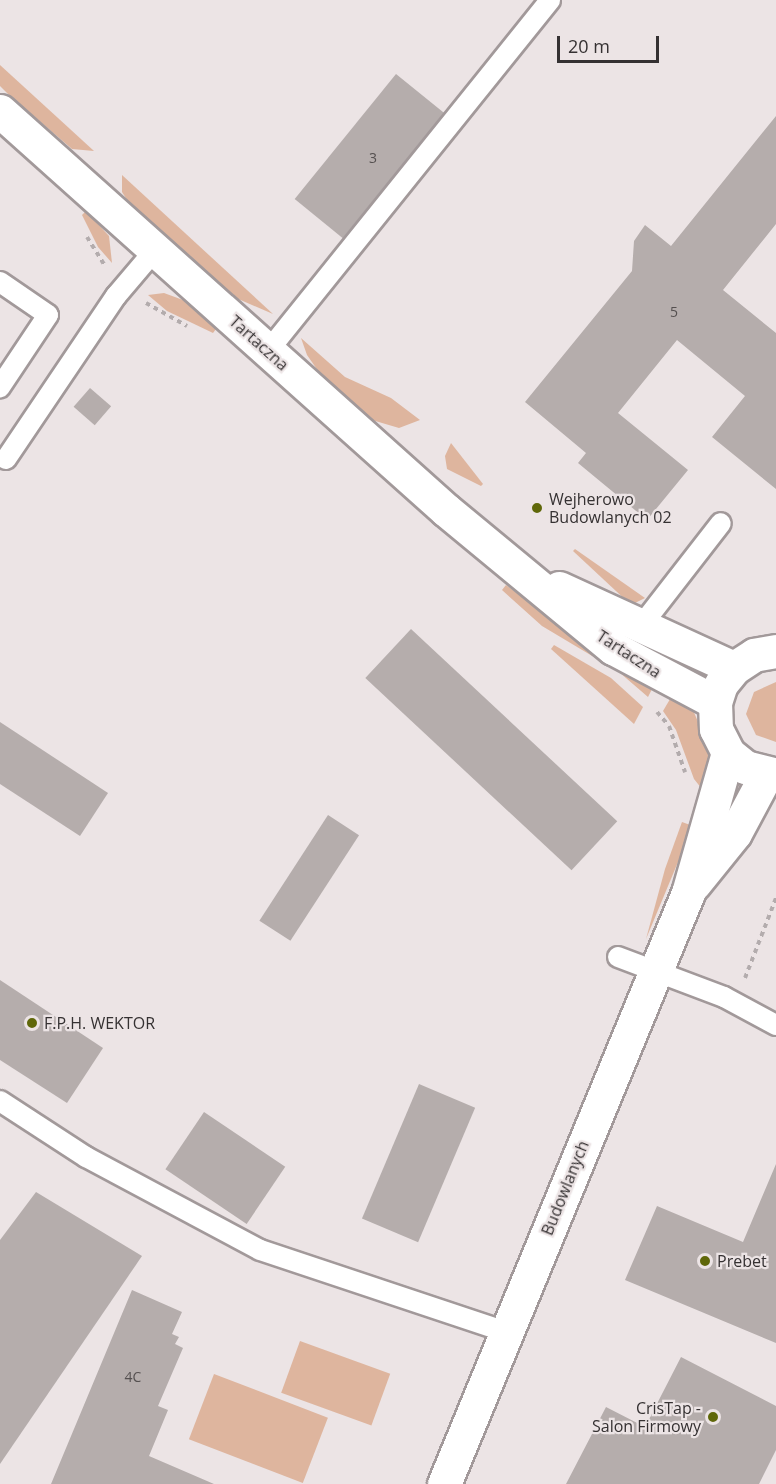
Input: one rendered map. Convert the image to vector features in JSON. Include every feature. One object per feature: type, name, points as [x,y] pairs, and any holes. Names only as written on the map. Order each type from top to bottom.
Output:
[{"type":"street","name":"Tartaczna","points":[[0,111],[446,510],[613,648],[715,702]]},
{"type":"street","name":"Tartaczna","points":[[522,571],[734,668]]},
{"type":"street","points":[[771,775],[745,767],[728,753],[716,729],[715,702],[722,684],[734,668],[754,655],[776,651]]},
{"type":"street","name":"Budowlanych","points":[[444,1484],[688,893],[728,753]]},
{"type":"street","name":"Budowlanych","points":[[688,893],[735,833],[771,775]]},
{"type":"lane","points":[[268,351],[550,0]]},
{"type":"lane","points":[[6,459],[116,296],[155,250]]},
{"type":"lane","points":[[0,282],[48,315],[0,387]]},
{"type":"lane","points":[[641,626],[721,523]]},
{"type":"lane","points":[[618,957],[724,997],[776,1025]]},
{"type":"lane","points":[[0,1101],[86,1157],[260,1250],[506,1332]]},
{"type":"path","points":[[743,984],[776,898]]},
{"type":"shaded area","points":[[0,65],[94,151],[72,149],[8,94],[0,86]]},
{"type":"shaded area","points":[[122,175],[273,314],[236,298],[129,203],[122,192]]},
{"type":"shaded area","points":[[86,211],[109,236],[112,263],[98,247],[82,215]]},
{"type":"shaded area","points":[[164,293],[183,300],[216,329],[213,333],[167,311],[148,295]]},
{"type":"shaded area","points":[[301,338],[345,377],[391,398],[420,420],[399,428],[372,420],[321,375],[307,355]]},
{"type":"shaded area","points":[[451,443],[483,484],[481,486],[447,469],[445,456]]},
{"type":"shaded area","points":[[575,549],[645,598],[631,605],[573,551]]},
{"type":"shaded area","points":[[506,585],[560,625],[655,683],[648,697],[619,672],[542,626],[502,590]]},
{"type":"shaded area","points":[[554,645],[611,678],[643,707],[634,724],[551,649]]},
{"type":"shaded area","points":[[776,682],[776,742],[756,735],[746,714],[754,692]]},
{"type":"shaded area","points":[[673,694],[693,710],[709,748],[711,770],[702,789],[694,779],[676,730],[663,711]]},
{"type":"shaded area","points":[[682,822],[693,826],[646,939],[665,869]]},
{"type":"shaded area","points":[[300,1341],[390,1374],[371,1426],[281,1393]]},
{"type":"shaded area","points":[[214,1374],[328,1418],[303,1483],[189,1439]]},
{"type":"building","points":[[396,74],[444,113],[343,238],[295,199]]},
{"type":"building","points":[[776,116],[776,224],[723,290],[776,333],[776,489],[712,437],[745,396],[677,340],[618,413],[688,470],[647,520],[578,463],[586,453],[525,402],[632,271],[634,241],[645,225],[671,246]]},
{"type":"building","points":[[90,388],[111,406],[95,425],[74,407]]},
{"type":"building","points":[[411,629],[617,821],[572,870],[365,678]]},
{"type":"building","points":[[0,722],[108,793],[80,836],[0,784]]},
{"type":"building","points":[[328,815],[359,835],[290,941],[259,921]]},
{"type":"building","name":"F.P.H. WEKTOR","points":[[0,980],[103,1048],[67,1103],[0,1060]]},
{"type":"building","points":[[419,1084],[475,1108],[418,1242],[362,1218]]},
{"type":"building","points":[[204,1112],[285,1167],[247,1224],[165,1169]]},
{"type":"building","name":"Prebet","points":[[776,1164],[776,1343],[625,1280],[657,1206],[743,1242]]},
{"type":"building","points":[[36,1192],[142,1256],[0,1464],[0,1240]]},
{"type":"building","points":[[132,1290],[182,1312],[172,1334],[179,1337],[175,1344],[183,1348],[158,1406],[168,1410],[149,1456],[214,1484],[51,1484]]},
{"type":"building","name":"CrisTap - Salon Firmowy","points":[[681,1357],[776,1406],[776,1450],[759,1484],[566,1484],[606,1407],[645,1427]]},
{"type":"place","name":"Wejherowo Budowlanych 02","points":[[537,508]]},
{"type":"place","name":"F.P.H. WEKTOR","points":[[32,1023]]},
{"type":"place","name":"Prebet","points":[[705,1261]]},
{"type":"place","name":"CrisTap - Salon Firmowy","points":[[713,1417]]}]
